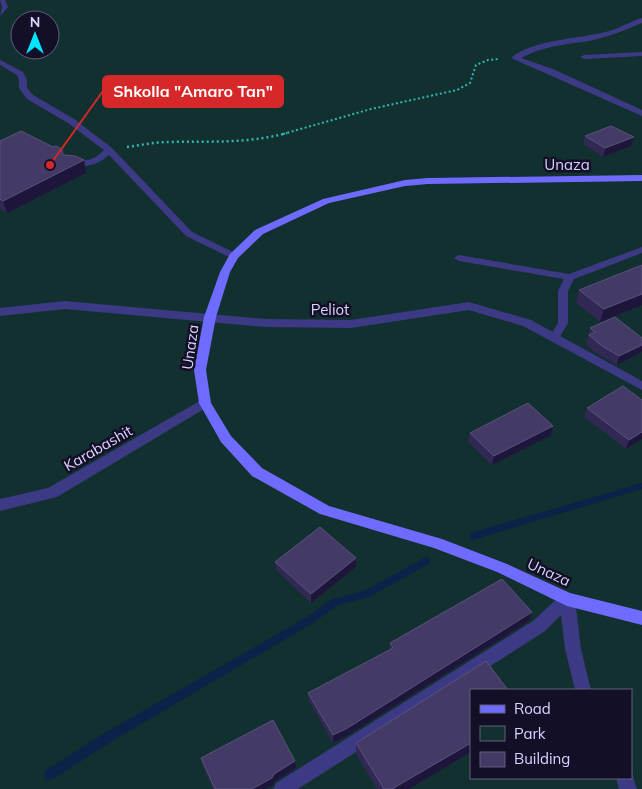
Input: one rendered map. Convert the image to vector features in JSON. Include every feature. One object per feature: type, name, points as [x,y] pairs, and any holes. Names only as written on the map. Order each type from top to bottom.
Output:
[{"type":"main road","name":"Unaza","points":[[642,178],[476,180],[405,183],[326,201],[259,232],[234,256],[220,283],[210,317],[200,370],[205,403],[226,439],[257,472],[295,495],[325,510],[437,544],[502,568],[567,599],[642,618]]},
{"type":"street","points":[[515,58],[526,52],[558,42],[583,40],[614,32],[642,20]]},
{"type":"street","points":[[584,57],[642,54]]},
{"type":"street","points":[[515,58],[550,71],[642,113]]},
{"type":"street","name":"Peliot","points":[[0,312],[65,306],[265,323],[351,324],[469,306],[527,323],[642,386]]},
{"type":"street","name":"Karabashit","points":[[0,505],[52,494],[205,403]]},
{"type":"street","points":[[567,599],[573,649],[583,689]]},
{"type":"street","points":[[282,789],[539,626],[567,599]]},
{"type":"lane","points":[[0,14],[5,7],[2,0]]},
{"type":"lane","points":[[0,62],[20,74],[23,80],[23,88],[30,97],[72,121],[109,150],[189,234],[234,256]]},
{"type":"lane","points":[[70,163],[93,164],[101,160],[109,150]]},
{"type":"lane","points":[[460,258],[507,264],[570,277],[642,250]]},
{"type":"lane","points":[[554,338],[563,323],[563,291],[570,277]]},
{"type":"path","points":[[109,150],[168,142],[223,143],[282,134],[372,109],[457,90],[470,83],[476,65],[488,60],[515,58]]},
{"type":"green space","points":[[0,0],[642,0],[642,789],[0,789]]},
{"type":"building","points":[[611,126],[634,137],[605,148],[585,136]]},
{"type":"building","points":[[21,131],[53,147],[56,146],[62,149],[64,155],[75,156],[84,160],[3,201],[0,199],[0,141]]},
{"type":"building","points":[[642,265],[642,294],[604,309],[579,290]]},
{"type":"building","points":[[615,317],[642,338],[642,345],[619,356],[602,346],[589,335],[595,332],[590,328]]},
{"type":"building","points":[[623,386],[642,400],[642,432],[629,440],[587,408]]},
{"type":"building","points":[[528,403],[553,426],[494,456],[470,433]]},
{"type":"building","points":[[320,527],[356,558],[311,594],[275,562]]},
{"type":"building","points":[[502,579],[532,612],[346,729],[333,735],[308,693],[393,648],[390,643]]},
{"type":"building","points":[[486,661],[507,689],[470,689],[470,744],[392,789],[384,789],[356,743]]},
{"type":"building","points":[[273,720],[295,761],[274,774],[272,778],[252,789],[215,789],[201,758]]},
{"type":"waterway","points":[[473,536],[642,486]]},
{"type":"waterway","points":[[49,775],[110,736],[310,620],[335,602],[366,594],[426,561]]},
{"type":"place","name":"Shkolla \"Amaro Tan\"","points":[[50,165]]}]
